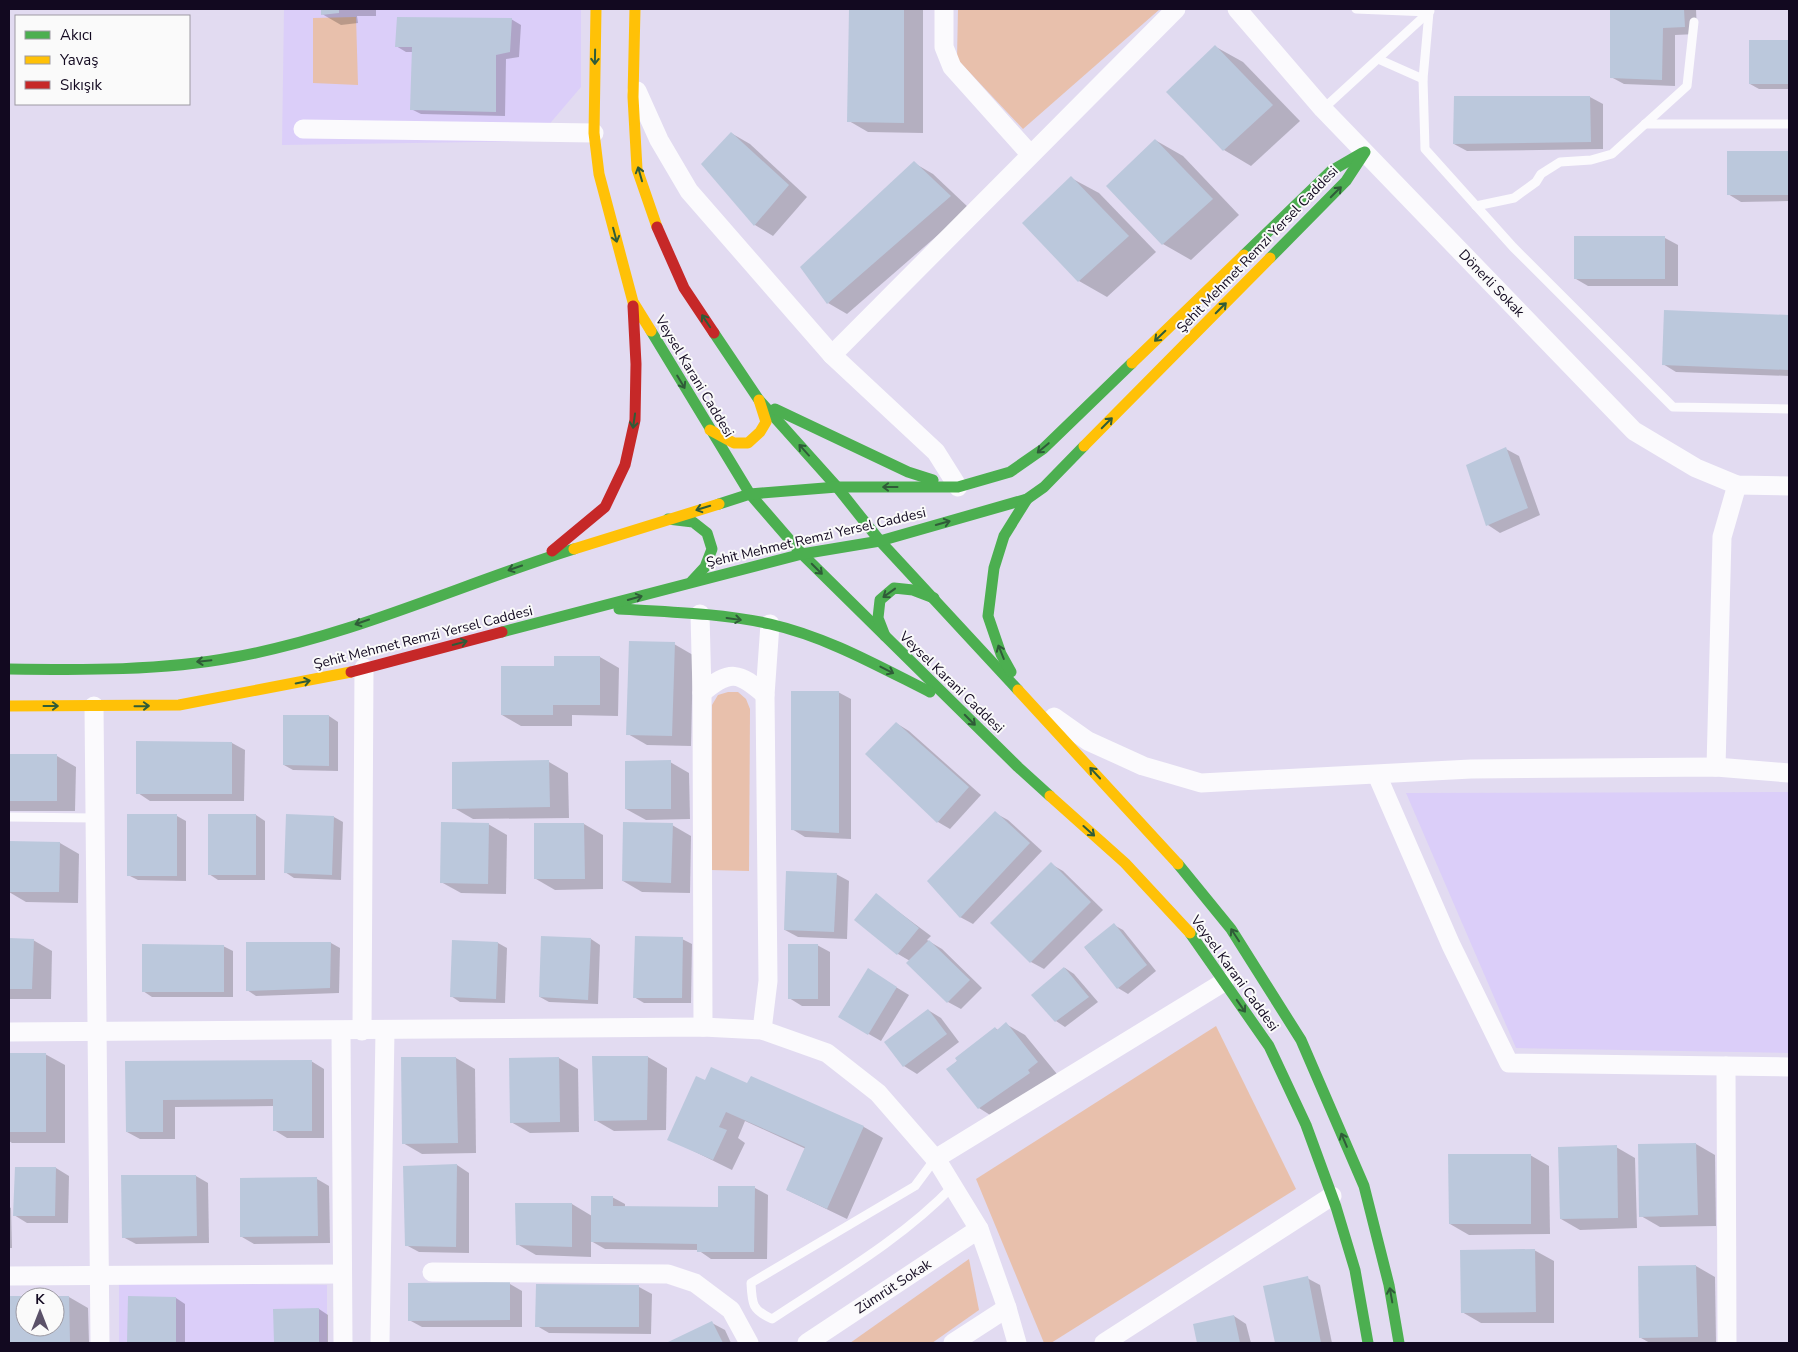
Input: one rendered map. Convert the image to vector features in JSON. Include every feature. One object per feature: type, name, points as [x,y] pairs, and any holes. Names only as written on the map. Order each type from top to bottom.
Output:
[{"type":"main road","name":"Veysel Karani Caddesi","points":[[596,9],[594,133],[599,174],[633,302],[750,494],[802,554],[1018,767],[1125,863],[1191,934],[1269,1046],[1306,1125],[1332,1196],[1355,1270],[1368,1343]]},
{"type":"main road","name":"Veysel Karani Caddesi","points":[[635,9],[633,83],[637,169],[658,230],[684,288],[759,400],[837,487],[880,540],[1173,856],[1231,929],[1301,1040],[1364,1186],[1389,1285],[1399,1343]]},
{"type":"main road","name":"Şehit Mehmet Remzi Yersel Caddesi","points":[[9,669],[118,670],[235,658],[319,637],[544,558],[750,494],[837,487],[958,487],[1010,472],[1043,449],[1331,171],[1364,152]]},
{"type":"main road","name":"Şehit Mehmet Remzi Yersel Caddesi","points":[[9,706],[180,705],[364,668],[598,608],[692,581],[802,554],[880,540],[1027,499],[1044,487],[1346,181],[1364,152]]},
{"type":"main road","points":[[544,558],[605,507],[625,465],[635,420],[636,364],[633,302]]},
{"type":"main road","points":[[710,430],[727,442],[745,444],[759,437],[766,422],[759,400]]},
{"type":"main road","points":[[759,400],[803,424],[908,472],[958,487]]},
{"type":"main road","points":[[1022,695],[1001,654],[988,616],[994,568],[1004,536],[1027,499]]},
{"type":"main road","points":[[668,519],[693,522],[707,533],[712,549],[705,567],[692,581]]},
{"type":"main road","points":[[885,636],[878,618],[880,600],[894,588],[913,590],[934,598]]},
{"type":"main road","points":[[598,608],[700,614],[770,624],[844,648],[954,704]]},
{"type":"street","points":[[944,9],[944,47],[952,67],[1030,154]]},
{"type":"street","points":[[832,355],[1176,9]]},
{"type":"street","name":"Dönerli Sokak","points":[[1237,9],[1323,109],[1634,431],[1696,468],[1737,485],[1789,486]]},
{"type":"street","points":[[633,83],[659,140],[689,191],[832,355],[936,452],[958,487]]},
{"type":"street","points":[[304,129],[594,133]]},
{"type":"street","points":[[1716,767],[1722,537],[1737,485]]},
{"type":"street","points":[[700,614],[703,1027]]},
{"type":"street","points":[[762,1030],[768,982],[765,695],[770,624]]},
{"type":"street","points":[[362,1031],[364,668]]},
{"type":"street","points":[[702,693],[719,678],[733,675],[747,679],[765,695]]},
{"type":"street","points":[[1022,695],[1088,741],[1143,766],[1201,783],[1471,770],[1716,767],[1789,774]]},
{"type":"street","points":[[94,706],[100,1343]]},
{"type":"street","points":[[1377,775],[1451,945],[1509,1063],[1789,1067]]},
{"type":"street","points":[[935,1159],[1224,982]]},
{"type":"street","points":[[9,1032],[362,1031],[703,1027],[762,1030],[827,1054],[878,1093],[935,1159],[979,1229],[1007,1308],[1017,1343]]},
{"type":"street","points":[[380,1343],[385,1030]]},
{"type":"street","points":[[341,1031],[343,1343]]},
{"type":"street","points":[[1726,1066],[1727,1343]]},
{"type":"street","points":[[1104,1343],[1332,1196]]},
{"type":"street","name":"Zümrüt Sokak","points":[[806,1343],[979,1229]]},
{"type":"street","points":[[432,1272],[668,1274],[695,1283],[731,1310],[749,1343]]},
{"type":"street","points":[[9,1276],[342,1274]]},
{"type":"street","points":[[953,1343],[1007,1308]]},
{"type":"lane","points":[[1356,9],[1431,10]]},
{"type":"lane","points":[[1323,109],[1431,10]]},
{"type":"lane","points":[[1431,10],[1423,79],[1425,149],[1476,206],[1513,247],[1673,407],[1789,409]]},
{"type":"lane","points":[[1476,206],[1514,198],[1536,182],[1541,174],[1560,162],[1591,160],[1612,154],[1687,86],[1694,22]]},
{"type":"lane","points":[[1378,59],[1423,79]]},
{"type":"lane","points":[[1645,124],[1789,124]]},
{"type":"lane","points":[[9,816],[94,818]]},
{"type":"lane","points":[[935,1159],[916,1186],[751,1283],[752,1300],[758,1313],[772,1319],[880,1247],[936,1203],[953,1186]]},
{"type":"shaded area","points":[[284,9],[581,9],[581,87],[535,141],[282,145]]},
{"type":"shaded area","points":[[958,9],[1160,9],[1023,129],[957,59]]},
{"type":"shaded area","points":[[356,17],[358,85],[313,83],[313,18]]},
{"type":"shaded area","points":[[738,692],[746,699],[750,709],[749,871],[710,870],[712,705],[718,695]]},
{"type":"shaded area","points":[[1789,792],[1789,1053],[1516,1048],[1406,793]]},
{"type":"shaded area","points":[[1216,1026],[1296,1189],[1051,1343],[1044,1343],[976,1179]]},
{"type":"shaded area","points":[[969,1259],[979,1310],[932,1343],[850,1343]]},
{"type":"shaded area","points":[[119,1283],[327,1285],[327,1343],[119,1343]]},
{"type":"building","points":[[321,9],[339,9],[339,13],[321,15]]},
{"type":"building","points":[[849,9],[904,9],[904,123],[847,122]]},
{"type":"building","points":[[1610,9],[1684,9],[1685,27],[1663,28],[1662,80],[1610,78]]},
{"type":"building","points":[[397,17],[512,18],[510,52],[496,55],[496,112],[410,110],[412,47],[395,47]]},
{"type":"building","points":[[1749,40],[1789,40],[1789,84],[1749,84]]},
{"type":"building","points":[[1215,45],[1273,105],[1223,151],[1166,92]]},
{"type":"building","points":[[1454,96],[1590,96],[1591,142],[1453,144]]},
{"type":"building","points":[[731,132],[789,185],[754,226],[701,164]]},
{"type":"building","points":[[1155,139],[1213,199],[1162,245],[1106,186]]},
{"type":"building","points":[[1727,151],[1789,151],[1789,195],[1727,195]]},
{"type":"building","points":[[914,161],[951,196],[827,304],[800,267]]},
{"type":"building","points":[[1071,176],[1129,236],[1078,282],[1022,223]]},
{"type":"building","points":[[1574,236],[1665,236],[1665,279],[1574,279]]},
{"type":"building","points":[[1664,310],[1789,315],[1789,370],[1662,365]]},
{"type":"building","points":[[1506,447],[1528,508],[1486,526],[1466,465]]},
{"type":"building","points":[[629,641],[675,642],[672,736],[626,735]]},
{"type":"building","points":[[554,656],[600,656],[600,705],[553,705],[553,715],[501,715],[501,666],[554,666]]},
{"type":"building","points":[[791,691],[839,691],[839,833],[791,830]]},
{"type":"building","points":[[283,715],[329,715],[329,766],[283,765]]},
{"type":"building","points":[[896,722],[969,787],[937,823],[865,754]]},
{"type":"building","points":[[136,741],[232,742],[232,794],[136,794]]},
{"type":"building","points":[[9,754],[57,754],[57,801],[9,801]]},
{"type":"building","points":[[549,760],[550,807],[452,809],[452,762]]},
{"type":"building","points":[[671,760],[671,809],[625,809],[625,761]]},
{"type":"building","points":[[995,811],[1030,843],[960,918],[927,881]]},
{"type":"building","points":[[127,814],[177,814],[177,876],[127,876]]},
{"type":"building","points":[[208,814],[256,814],[256,875],[208,875]]},
{"type":"building","points":[[286,814],[334,816],[332,875],[284,873]]},
{"type":"building","points":[[441,822],[489,823],[488,884],[440,883]]},
{"type":"building","points":[[623,822],[673,823],[671,883],[622,881]]},
{"type":"building","points":[[534,823],[584,823],[585,879],[534,879]]},
{"type":"building","points":[[9,841],[60,842],[59,892],[9,892]]},
{"type":"building","points":[[1051,862],[1091,902],[1030,963],[990,923]]},
{"type":"building","points":[[786,871],[837,873],[834,932],[784,930]]},
{"type":"building","points":[[876,893],[919,928],[897,955],[854,920]]},
{"type":"building","points":[[1114,923],[1147,965],[1117,989],[1084,947]]},
{"type":"building","points":[[541,936],[591,938],[588,1000],[539,997]]},
{"type":"building","points":[[635,936],[683,937],[682,998],[633,998]]},
{"type":"building","points":[[9,938],[34,939],[32,989],[9,989]]},
{"type":"building","points":[[452,940],[498,942],[496,999],[450,997]]},
{"type":"building","points":[[929,940],[970,980],[947,1003],[906,963]]},
{"type":"building","points":[[246,942],[331,942],[330,988],[246,991]]},
{"type":"building","points":[[142,944],[224,945],[224,992],[142,992]]},
{"type":"building","points":[[788,944],[818,944],[818,999],[788,999]]},
{"type":"building","points":[[1064,967],[1089,997],[1055,1022],[1031,995]]},
{"type":"building","points":[[868,968],[897,987],[868,1035],[838,1017]]},
{"type":"building","points":[[928,1009],[947,1034],[903,1067],[884,1042]]},
{"type":"building","points":[[1006,1022],[1038,1062],[1028,1070],[1030,1073],[978,1109],[946,1069],[957,1061],[955,1058],[995,1027],[997,1030]]},
{"type":"building","points":[[9,1053],[46,1053],[46,1132],[9,1132]]},
{"type":"building","points":[[592,1056],[648,1056],[647,1120],[594,1121]]},
{"type":"building","points":[[401,1057],[456,1057],[458,1143],[402,1144]]},
{"type":"building","points":[[559,1057],[560,1122],[510,1123],[509,1058]]},
{"type":"building","points":[[312,1060],[312,1131],[273,1131],[273,1099],[163,1100],[163,1132],[126,1132],[125,1061]]},
{"type":"building","points":[[711,1067],[747,1083],[751,1076],[864,1126],[827,1209],[786,1190],[805,1147],[726,1112],[719,1127],[727,1130],[713,1160],[667,1140],[696,1076],[705,1080]]},
{"type":"building","points":[[1696,1143],[1698,1215],[1639,1217],[1638,1144]]},
{"type":"building","points":[[1617,1145],[1618,1218],[1560,1219],[1558,1147]]},
{"type":"building","points":[[1448,1154],[1531,1154],[1531,1224],[1449,1224]]},
{"type":"building","points":[[457,1164],[456,1247],[405,1246],[403,1166]]},
{"type":"building","points":[[15,1167],[56,1167],[55,1216],[13,1216]]},
{"type":"building","points":[[121,1175],[196,1175],[197,1236],[122,1238]]},
{"type":"building","points":[[317,1177],[318,1236],[240,1237],[240,1178]]},
{"type":"building","points":[[718,1186],[755,1186],[754,1252],[697,1252],[697,1244],[591,1242],[591,1196],[613,1196],[613,1206],[718,1207]]},
{"type":"building","points":[[515,1203],[572,1203],[572,1247],[516,1245]]},
{"type":"building","points":[[1535,1249],[1536,1312],[1461,1313],[1460,1250]]},
{"type":"building","points":[[1696,1265],[1698,1337],[1639,1338],[1638,1266]]},
{"type":"building","points":[[1308,1276],[1321,1343],[1275,1343],[1263,1286]]},
{"type":"building","points":[[510,1282],[510,1320],[408,1321],[408,1283]]},
{"type":"building","points":[[536,1284],[639,1285],[639,1327],[535,1327]]},
{"type":"building","points":[[9,1296],[15,1296],[15,1337],[65,1337],[65,1296],[69,1296],[70,1343],[9,1343]]},
{"type":"building","points":[[128,1296],[176,1297],[176,1343],[127,1343]]},
{"type":"building","points":[[319,1308],[319,1343],[274,1343],[273,1309]]},
{"type":"building","points":[[1234,1315],[1240,1343],[1197,1343],[1193,1324]]},
{"type":"building","points":[[712,1321],[723,1343],[666,1343]]},
{"type":"traffic: fast","points":[[1270,258],[1346,181],[1365,152]]},
{"type":"traffic: fast","points":[[1244,255],[1331,171],[1362,153]]},
{"type":"traffic: fast","points":[[651,331],[750,494],[802,554],[1018,767],[1050,796]]},
{"type":"traffic: fast","points":[[714,333],[759,400],[837,487],[880,541],[1018,690]]},
{"type":"traffic: fast","points":[[719,504],[750,494],[837,487],[958,487],[1010,472],[1043,449],[1132,363]]},
{"type":"traffic: fast","points":[[775,409],[908,472],[933,480]]},
{"type":"traffic: fast","points":[[502,632],[802,554],[880,541],[1027,499],[1044,487],[1084,446]]},
{"type":"traffic: fast","points":[[1011,672],[1001,654],[988,616],[994,568],[1004,536],[1027,499]]},
{"type":"traffic: fast","points":[[668,519],[693,522],[707,533],[712,549],[705,567],[692,581]]},
{"type":"traffic: fast","points":[[9,669],[94,669],[179,665],[207,662],[279,648],[364,623],[574,549]]},
{"type":"traffic: fast","points":[[885,636],[878,618],[880,600],[894,588],[913,590],[934,598]]},
{"type":"traffic: fast","points":[[619,609],[733,617],[770,624],[832,644],[930,692]]},
{"type":"traffic: fast","points":[[1178,864],[1231,929],[1301,1040],[1364,1186],[1389,1285],[1399,1343]]},
{"type":"traffic: fast","points":[[1190,933],[1269,1046],[1306,1125],[1336,1207],[1355,1270],[1368,1343]]},
{"type":"traffic: slow","points":[[596,9],[594,133],[599,174],[633,302],[651,331]]},
{"type":"traffic: slow","points":[[635,9],[633,97],[637,169],[657,227]]},
{"type":"traffic: slow","points":[[1132,363],[1244,255]]},
{"type":"traffic: slow","points":[[1084,446],[1270,258]]},
{"type":"traffic: slow","points":[[710,430],[734,443],[748,443],[760,432],[766,422],[759,400]]},
{"type":"traffic: slow","points":[[574,549],[719,504]]},
{"type":"traffic: slow","points":[[9,706],[179,705],[351,672]]},
{"type":"traffic: slow","points":[[1018,690],[1178,864]]},
{"type":"traffic: slow","points":[[1050,796],[1125,863],[1190,933]]},
{"type":"traffic: jam","points":[[657,227],[684,288],[714,333]]},
{"type":"traffic: jam","points":[[552,551],[605,507],[625,465],[635,420],[636,364],[633,306]]},
{"type":"traffic: jam","points":[[351,672],[502,632]]}]
